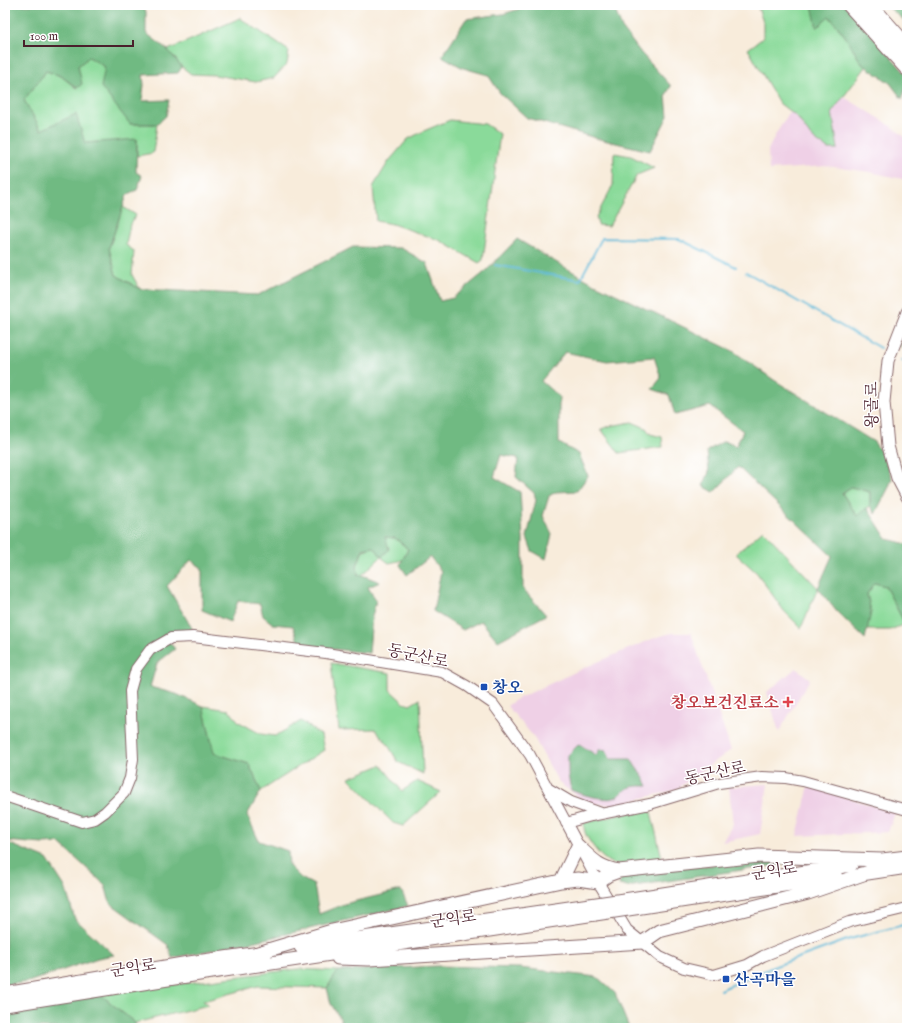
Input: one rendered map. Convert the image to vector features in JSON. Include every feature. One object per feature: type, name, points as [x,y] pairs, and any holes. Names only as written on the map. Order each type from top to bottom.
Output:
[{"type":"highway","points":[[850,5],[907,68]]},
{"type":"highway","points":[[870,5],[907,47]]},
{"type":"highway","points":[[561,881],[578,846],[597,864],[605,868],[619,871]]},
{"type":"highway","points":[[258,953],[332,931],[561,881],[578,880],[598,882],[608,875],[619,871],[759,856],[882,860]]},
{"type":"highway","name":"군익로","points":[[5,1005],[593,910],[882,860],[907,857]]},
{"type":"highway","name":"군익로","points":[[626,904],[907,866]]},
{"type":"highway","points":[[304,957],[369,959],[643,942],[659,931],[808,893],[869,872]]},
{"type":"highway","name":"군익로","points":[[5,994],[258,953],[593,910]]},
{"type":"main road","name":"왕골로","points":[[907,312],[888,361],[884,402],[888,446],[897,478],[907,497]]},
{"type":"street","name":"동군산로","points":[[5,796],[82,822],[95,819],[105,812],[124,793],[130,778],[132,759],[130,691],[136,669],[150,650],[170,638],[190,636],[326,654],[442,672],[467,686],[493,704],[530,755],[566,823],[650,804],[719,784],[762,777],[786,778],[803,781],[907,810]]},
{"type":"street","points":[[548,789],[571,802],[603,814]]},
{"type":"street","points":[[566,823],[598,882],[627,930],[660,957],[684,968],[714,976],[747,965],[763,956],[849,922],[907,908]]},
{"type":"shaded area","points":[[844,97],[884,121],[905,137],[907,180],[870,172],[827,166],[769,170],[768,150],[777,132],[790,112],[797,117],[811,137]]},
{"type":"shaded area","points":[[672,633],[691,633],[731,750],[675,790],[614,805],[587,803],[559,783],[533,736],[507,706],[517,699],[588,666],[657,637]]},
{"type":"shaded area","points":[[796,668],[810,679],[779,732],[767,692]]},
{"type":"shaded area","points":[[768,784],[760,834],[722,842],[733,824],[729,787]]},
{"type":"shaded area","points":[[809,785],[895,813],[888,832],[797,836]]},
{"type":"green space","points":[[5,5],[139,5],[146,11],[146,33],[168,50],[182,67],[178,73],[143,75],[144,85],[142,101],[169,100],[166,116],[157,124],[130,124],[101,87],[105,67],[89,57],[78,66],[82,84],[77,88],[61,76],[46,71],[24,100],[41,130],[76,114],[85,143],[137,139],[136,172],[142,176],[137,190],[127,195],[109,248],[116,275],[140,289],[258,295],[353,247],[401,248],[427,263],[440,301],[453,298],[486,271],[517,239],[593,283],[733,351],[774,380],[874,442],[883,455],[892,478],[875,514],[870,506],[870,492],[851,487],[842,493],[857,516],[867,508],[887,539],[907,544],[907,624],[905,624],[885,586],[875,583],[867,594],[871,612],[865,639],[837,612],[818,588],[832,556],[738,467],[714,492],[703,486],[709,472],[707,451],[724,441],[736,446],[743,431],[710,406],[675,415],[669,395],[652,389],[661,378],[654,357],[607,361],[565,352],[541,381],[559,397],[559,443],[579,454],[588,476],[577,491],[556,492],[549,496],[543,516],[552,534],[546,559],[532,551],[527,537],[536,500],[534,493],[516,477],[518,458],[501,455],[494,477],[520,492],[523,539],[523,589],[546,615],[498,641],[481,621],[463,630],[433,611],[441,571],[430,557],[407,575],[400,565],[408,549],[395,538],[385,537],[389,549],[382,557],[374,547],[363,549],[357,566],[358,576],[362,575],[380,582],[368,587],[376,601],[372,616],[369,653],[316,647],[298,641],[293,626],[273,624],[263,616],[260,604],[238,601],[230,622],[202,610],[202,568],[191,560],[167,586],[193,630],[163,634],[175,649],[157,663],[150,687],[176,694],[203,706],[214,753],[249,764],[261,791],[247,815],[259,841],[288,851],[289,866],[301,878],[314,885],[319,914],[344,904],[401,890],[408,906],[261,940],[172,958],[168,945],[110,903],[105,885],[59,843],[43,844],[5,841]]},
{"type":"green space","points":[[523,5],[613,5],[622,28],[641,53],[671,86],[666,95],[668,116],[650,151],[599,139],[527,118],[500,93],[488,75],[463,68],[442,56],[466,19],[503,14],[526,7]]},
{"type":"green space","points":[[757,5],[812,5],[812,7],[829,16],[845,36],[862,64],[866,67],[832,112],[838,149],[828,149],[811,137],[797,117],[779,103],[748,49],[763,38],[763,22]]},
{"type":"green space","points":[[812,5],[845,5],[907,75],[907,85],[902,99],[890,83],[862,64],[845,36],[829,16],[817,28]]},
{"type":"green space","points":[[886,5],[907,5],[907,23]]},
{"type":"green space","points":[[240,18],[289,51],[287,64],[274,78],[256,82],[215,75],[191,74],[182,67],[168,50]]},
{"type":"green space","points":[[89,57],[105,67],[130,124],[157,124],[153,153],[137,156],[137,140],[85,143],[41,130],[24,100],[46,71],[61,76],[76,88],[81,84],[78,66]]},
{"type":"green space","points":[[450,120],[485,124],[500,134],[483,260],[479,263],[439,240],[392,224],[376,221],[373,187],[389,161],[408,139]]},
{"type":"green space","points":[[614,153],[631,156],[654,168],[637,175],[609,226],[598,225],[596,217],[613,185]]},
{"type":"green space","points":[[123,207],[136,215],[130,224],[126,245],[134,251],[132,275],[140,289],[116,275],[109,248]]},
{"type":"green space","points":[[907,334],[907,352],[900,346]]},
{"type":"green space","points":[[632,422],[646,428],[650,434],[662,437],[663,447],[619,453],[601,429]]},
{"type":"green space","points":[[851,487],[870,492],[870,506],[857,516],[842,493]]},
{"type":"green space","points":[[763,530],[818,588],[801,628],[784,611],[757,573],[736,554]]},
{"type":"green space","points":[[385,537],[395,538],[408,549],[403,560],[389,563],[381,557],[362,575],[358,576],[357,566],[363,550],[374,547],[382,557]]},
{"type":"green space","points":[[875,583],[885,586],[905,624],[890,630],[866,630],[871,612],[867,594]]},
{"type":"green space","points":[[331,663],[390,673],[390,690],[404,703],[410,705],[420,699],[423,774],[398,762],[387,743],[375,729],[339,730]]},
{"type":"green space","points":[[203,706],[229,710],[239,722],[261,734],[275,736],[301,721],[321,735],[324,750],[261,791],[249,764],[214,753]]},
{"type":"green space","points":[[579,744],[596,755],[600,749],[606,750],[610,759],[631,759],[648,786],[636,786],[626,789],[614,798],[610,799],[592,797],[571,790],[568,775],[568,755]]},
{"type":"green space","points":[[381,765],[402,791],[417,781],[441,792],[403,826],[393,823],[349,778]]},
{"type":"green space","points":[[650,808],[662,858],[631,864],[614,864],[605,859],[589,841],[585,832],[584,823]]},
{"type":"green space","points":[[5,842],[47,859],[65,887],[75,919],[114,955],[98,958],[28,982],[5,985]]},
{"type":"green space","points":[[824,858],[627,887],[619,885],[623,874],[634,870]]},
{"type":"green space","points":[[437,966],[520,968],[597,977],[615,993],[629,1028],[346,1028],[331,1004],[327,988],[338,971]]},
{"type":"green space","points":[[297,969],[338,971],[327,988],[258,986],[203,1001],[208,1005],[135,1023],[100,994]]},
{"type":"green space","points":[[100,994],[135,1023],[137,1028],[5,1028],[5,1013]]},
{"type":"waterway","points":[[495,265],[580,280],[602,238],[679,239],[736,267]]},
{"type":"waterway","points":[[746,272],[880,348]]},
{"type":"waterway","points":[[901,360],[907,364]]},
{"type":"waterway","points":[[720,990],[773,967],[850,939],[907,924]]},
{"type":"place","name":"창오","points":[[484,687]]},
{"type":"place","name":"창오보건진료소","points":[[788,702]]},
{"type":"place","name":"산곡마을","points":[[726,979]]}]
